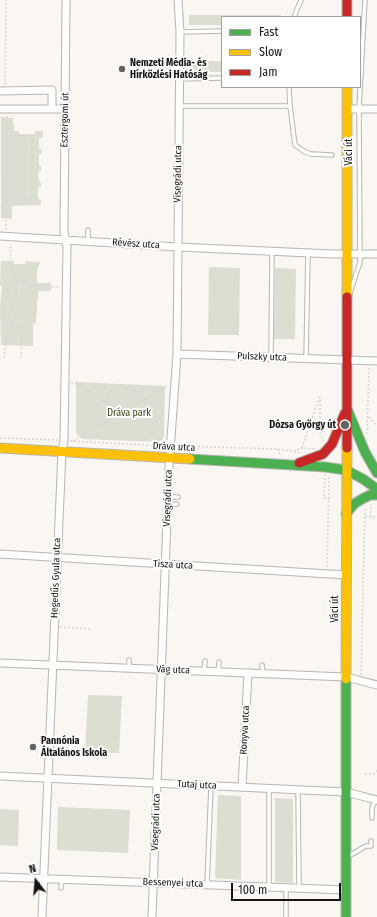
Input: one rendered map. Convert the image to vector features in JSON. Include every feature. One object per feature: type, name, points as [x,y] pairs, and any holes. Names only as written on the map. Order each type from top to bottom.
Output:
[{"type":"main road","points":[[347,0],[347,16]]},
{"type":"main road","name":"Váci út","points":[[346,917],[346,470],[348,360],[347,88]]},
{"type":"main road","points":[[293,465],[323,454],[332,444],[347,408]]},
{"type":"main road","points":[[347,408],[365,452],[377,473]]},
{"type":"main road","name":"Dráva utca","points":[[0,448],[170,457],[325,467],[346,470]]},
{"type":"main road","points":[[346,470],[377,489]]},
{"type":"main road","points":[[346,514],[354,504],[362,499],[370,495],[374,498]]},
{"type":"street","name":"Esztergomi út","points":[[65,240],[66,0]]},
{"type":"street","name":"Visegrádi utca","points":[[152,917],[157,783],[162,751],[161,670],[170,457],[177,354],[180,32],[178,0]]},
{"type":"street","points":[[0,91],[52,90],[52,109]]},
{"type":"street","points":[[4,109],[65,109]]},
{"type":"street","points":[[347,109],[377,109]]},
{"type":"street","name":"Révész utca","points":[[6,236],[308,253],[377,254]]},
{"type":"street","name":"Hegedűs Gyula utca","points":[[42,917],[57,558],[62,451],[64,440],[67,247],[65,240]]},
{"type":"street","name":"Pulszky utca","points":[[177,354],[377,361]]},
{"type":"street","name":"Tisza utca","points":[[0,554],[346,575]]},
{"type":"street","name":"Vág utca","points":[[0,663],[346,677],[377,685]]},
{"type":"street","name":"Ronyva utca","points":[[242,787],[248,673]]},
{"type":"street","name":"Tutaj utca","points":[[0,776],[346,792],[377,800]]},
{"type":"street","name":"Bessenyei utca","points":[[0,877],[346,890]]},
{"type":"lane","points":[[294,16],[301,0]]},
{"type":"lane","name":"Váci út","points":[[361,73],[365,0]]},
{"type":"lane","points":[[180,32],[221,31]]},
{"type":"lane","points":[[179,79],[221,78]]},
{"type":"lane","points":[[289,88],[295,145],[305,152],[312,154],[332,154]]},
{"type":"lane","name":"Váci út","points":[[347,301],[360,262],[360,88]]},
{"type":"lane","points":[[179,106],[290,106]]},
{"type":"lane","points":[[88,230],[88,241]]},
{"type":"lane","points":[[271,357],[272,251]]},
{"type":"lane","points":[[306,359],[308,253]]},
{"type":"lane","points":[[168,501],[178,497]]},
{"type":"lane","points":[[168,501],[177,504]]},
{"type":"lane","points":[[129,660],[129,668]]},
{"type":"lane","points":[[204,671],[205,661]]},
{"type":"lane","points":[[218,672],[219,662]]},
{"type":"lane","points":[[262,665],[263,674]]},
{"type":"lane","points":[[207,884],[211,786]]},
{"type":"lane","points":[[269,788],[269,887]]},
{"type":"lane","points":[[298,790],[299,888]]},
{"type":"lane","points":[[372,818],[373,805],[377,800]]},
{"type":"lane","points":[[371,841],[371,846]]},
{"type":"lane","points":[[346,858],[366,846],[377,847]]},
{"type":"lane","points":[[61,888],[62,879]]},
{"type":"lane","points":[[286,888],[286,917]]},
{"type":"path","points":[[5,82],[6,0]]},
{"type":"path","points":[[4,109],[7,136],[6,236],[10,267],[16,279],[16,296],[10,310],[9,318],[13,326],[22,329],[21,358]]},
{"type":"path","points":[[6,200],[31,199],[32,136],[7,136]]},
{"type":"path","points":[[16,279],[34,286],[66,287]]},
{"type":"path","points":[[4,358],[6,337],[13,326]]},
{"type":"path","points":[[367,429],[369,360]]},
{"type":"path","points":[[65,382],[76,383],[162,440],[171,443]]},
{"type":"path","points":[[73,441],[121,412],[175,383]]},
{"type":"path","points":[[103,401],[114,389],[122,387],[134,390],[142,401]]},
{"type":"path","points":[[302,448],[320,396],[320,432]]},
{"type":"path","points":[[368,416],[377,426]]},
{"type":"path","points":[[0,438],[171,443],[277,449],[301,453]]},
{"type":"path","points":[[295,452],[295,450],[302,448],[319,450]]},
{"type":"path","points":[[325,473],[324,498],[332,499]]},
{"type":"path","points":[[326,574],[328,486]]},
{"type":"path","points":[[371,517],[374,498]]},
{"type":"path","points":[[361,681],[365,505]]},
{"type":"path","points":[[365,517],[377,517]]},
{"type":"path","points":[[54,627],[91,629]]},
{"type":"path","points":[[365,774],[377,774],[377,770]]},
{"type":"green space","points":[[189,15],[281,15],[221,16],[221,25],[189,25]]},
{"type":"green space","points":[[187,61],[221,61],[221,72],[187,72]]},
{"type":"green space","points":[[1,117],[13,118],[14,131],[19,131],[19,134],[35,134],[35,131],[43,131],[43,138],[39,138],[39,149],[42,149],[42,154],[39,154],[39,166],[41,166],[41,171],[38,172],[41,187],[38,187],[38,199],[41,200],[41,205],[12,206],[12,219],[1,218]]},
{"type":"green space","points":[[1,261],[14,261],[14,264],[25,264],[26,261],[40,262],[37,270],[37,283],[51,283],[51,291],[38,291],[36,323],[33,324],[33,346],[1,345]]},
{"type":"green space","points":[[209,267],[240,268],[239,335],[208,335]]},
{"type":"green space","points":[[275,268],[296,269],[295,339],[274,339]]},
{"type":"green space","name":"Dráva park","points":[[76,382],[165,386],[164,437],[159,442],[83,439],[76,434]]},
{"type":"green space","points":[[88,695],[122,696],[119,753],[85,752]]},
{"type":"green space","points":[[218,795],[241,796],[241,880],[215,878]]},
{"type":"green space","points":[[275,798],[293,799],[293,883],[275,882]]},
{"type":"green space","points":[[58,807],[130,810],[128,853],[57,850]]},
{"type":"green space","points":[[0,809],[19,810],[18,846],[0,845]]},
{"type":"traffic: fast","points":[[348,411],[365,452],[377,473]]},
{"type":"traffic: fast","points":[[190,459],[325,467],[346,470],[363,479],[377,489]]},
{"type":"traffic: fast","points":[[346,514],[354,504],[362,499],[370,495],[377,495]]},
{"type":"traffic: fast","points":[[346,679],[346,917]]},
{"type":"traffic: slow","points":[[347,88],[347,297]]},
{"type":"traffic: slow","points":[[0,448],[190,459]]},
{"type":"traffic: slow","points":[[346,679],[347,448]]},
{"type":"traffic: jam","points":[[347,0],[347,16]]},
{"type":"traffic: jam","points":[[347,297],[347,448]]},
{"type":"traffic: jam","points":[[299,463],[323,454],[332,444],[345,413]]},
{"type":"place","name":"Nemzeti Média- és Hírközlési Hatóság","points":[[122,69]]},
{"type":"place","name":"Dózsa György út","points":[[345,425]]},
{"type":"place","name":"Pannónia Általános Iskola","points":[[33,747]]}]
